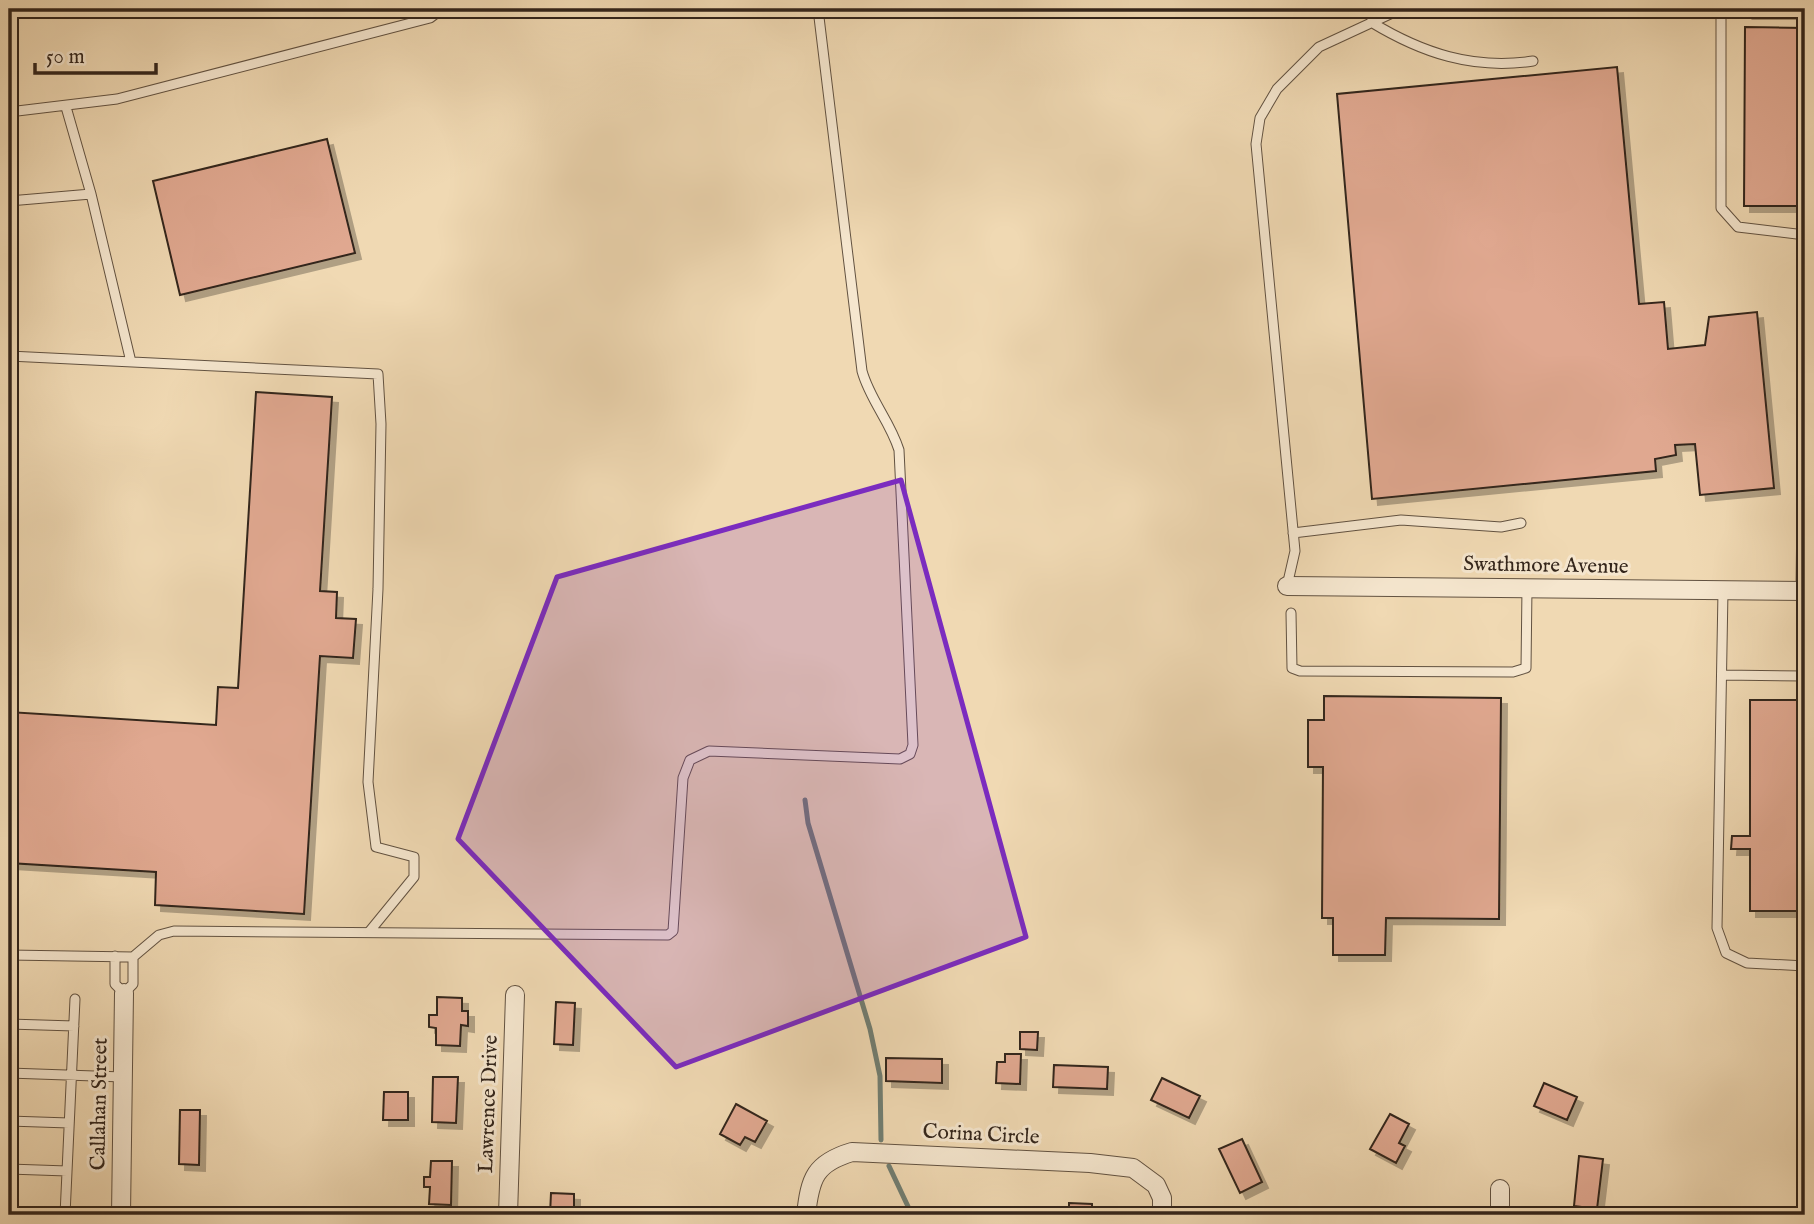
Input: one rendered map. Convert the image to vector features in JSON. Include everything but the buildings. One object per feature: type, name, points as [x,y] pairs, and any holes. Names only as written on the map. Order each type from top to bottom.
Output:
[{"type":"street","name":"Swathmore Avenue","points":[[1287,586],[1803,591]]},
{"type":"street","name":"Callahan Street","points":[[121,1215],[124,993]]},
{"type":"street","name":"Lawrence Drive","points":[[508,1215],[515,995]]},
{"type":"street","name":"Corina Circle","points":[[806,1215],[814,1177],[835,1157],[852,1152],[1090,1163],[1133,1168],[1156,1185],[1162,1198],[1162,1215]]},
{"type":"street","points":[[1500,1189],[1500,1215]]},
{"type":"lane","points":[[9,112],[117,99],[430,18],[442,9]]},
{"type":"lane","points":[[9,955],[133,957],[159,935],[174,930],[668,934],[673,931],[683,778],[690,760],[709,751],[900,759],[910,754],[913,745],[899,450],[893,432],[867,390],[862,371],[818,9]]},
{"type":"lane","points":[[1287,586],[1295,551],[1256,144],[1260,118],[1277,89],[1320,47],[1401,9]]},
{"type":"lane","points":[[1721,9],[1721,208],[1738,228],[1805,235]]},
{"type":"lane","points":[[1737,9],[1753,14],[1805,14]]},
{"type":"lane","points":[[1371,22],[1401,40],[1447,58],[1505,65],[1533,61]]},
{"type":"lane","points":[[66,107],[91,194],[131,362]]},
{"type":"lane","points":[[9,201],[91,194]]},
{"type":"lane","points":[[9,356],[378,374],[382,424],[378,589],[368,782],[376,847],[414,858],[414,877],[369,932]]},
{"type":"lane","points":[[1803,591],[1802,507],[1805,502]]},
{"type":"lane","points":[[1293,533],[1401,520],[1501,527],[1521,523]]},
{"type":"lane","points":[[1291,613],[1292,668],[1300,671],[1513,672],[1526,668],[1527,588]]},
{"type":"lane","points":[[1723,591],[1717,928],[1726,953],[1747,963],[1805,966]]},
{"type":"lane","points":[[1722,675],[1805,676]]},
{"type":"lane","points":[[115,956],[115,984],[124,993],[133,984],[133,957]]},
{"type":"lane","points":[[65,1215],[75,999]]},
{"type":"lane","points":[[9,1024],[74,1026]]},
{"type":"lane","points":[[9,1073],[123,1077]]},
{"type":"lane","points":[[9,1121],[69,1124]]},
{"type":"lane","points":[[9,1169],[67,1171]]},
{"type":"highlighted area","points":[[901,480],[1026,937],[676,1067],[458,839],[557,577]]},
{"type":"waterway","points":[[805,800],[808,823],[870,1029],[880,1076],[881,1140]]},
{"type":"waterway","points":[[889,1166],[912,1215]]}]
